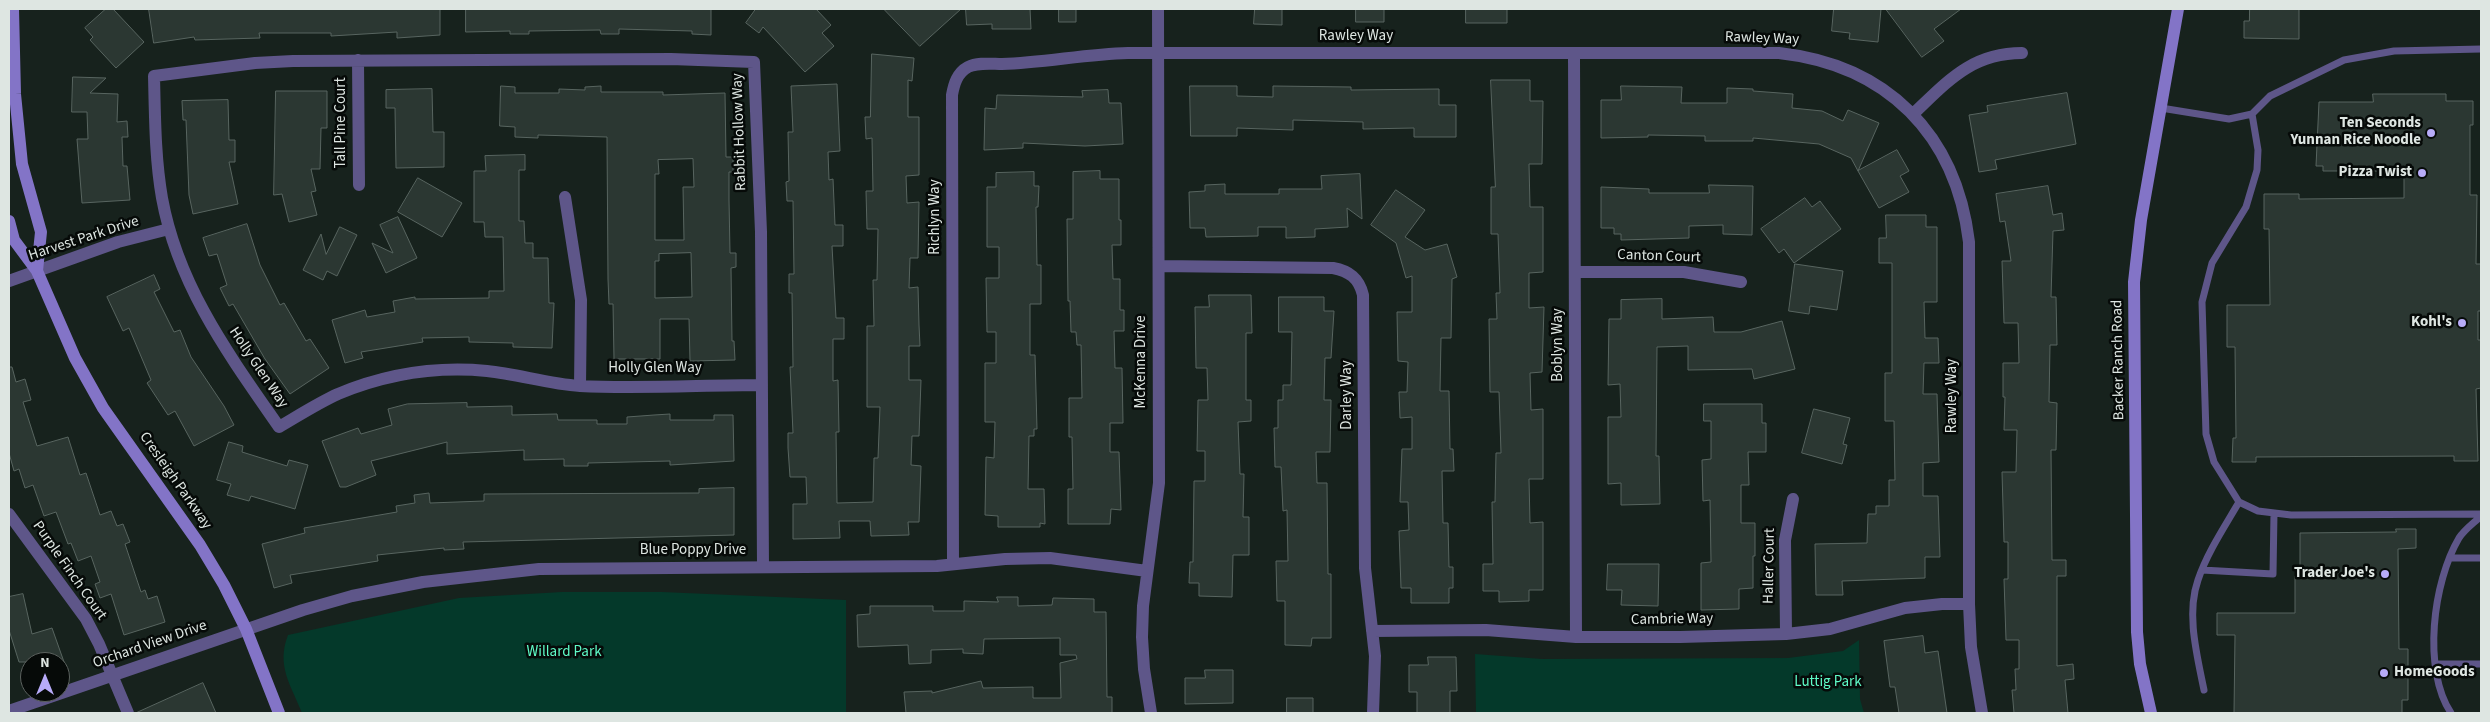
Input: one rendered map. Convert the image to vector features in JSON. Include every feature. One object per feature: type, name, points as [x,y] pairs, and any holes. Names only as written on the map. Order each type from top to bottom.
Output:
[{"type":"street","name":"Cresleigh Parkway","points":[[13,9],[15,94],[22,164],[41,232],[37,271]]},
{"type":"street","name":"McKenna Drive","points":[[1151,713],[1144,669],[1142,637],[1147,571],[1155,524],[1159,483],[1158,9]]},
{"type":"street","name":"Backer Ranch Road","points":[[2150,713],[2140,664],[2137,632],[2134,282],[2141,220],[2178,9]]},
{"type":"street","name":"Rawley Way","points":[[1158,53],[1779,54],[1810,57],[1851,71],[1871,82],[1913,114],[1934,138],[1950,167],[1958,188],[1967,227],[1969,604],[1971,647],[1982,713]]},
{"type":"street","name":"Richlyn Way","points":[[953,564],[952,95],[955,80],[966,68],[977,64],[1027,64],[1096,54],[1158,53]]},
{"type":"street","name":"Boblyn Way","points":[[1574,54],[1576,636]]},
{"type":"street","points":[[1913,114],[1966,67],[1992,56],[2022,54]]},
{"type":"street","name":"Rabbit Hollow Way","points":[[358,60],[671,59],[754,62],[761,232],[763,567]]},
{"type":"street","name":"Tall Pine Court","points":[[358,60],[358,185]]},
{"type":"street","name":"Holly Glen Way","points":[[358,60],[256,63],[154,76],[156,149],[162,197],[178,258],[196,301],[219,341],[279,427],[337,395],[373,381],[411,372],[449,369],[487,371],[580,386],[762,385]]},
{"type":"street","points":[[565,196],[581,300],[580,386]]},
{"type":"street","name":"Cresleigh Parkway","points":[[9,221],[14,240],[37,271],[75,358],[103,408],[200,545],[224,585],[246,629],[279,713]]},
{"type":"street","name":"Harvest Park Drive","points":[[9,281],[118,242],[169,229]]},
{"type":"street","name":"Darley Way","points":[[1159,266],[1333,268],[1349,273],[1361,286],[1363,295],[1365,568],[1374,656],[1373,713]]},
{"type":"street","name":"Canton Court","points":[[1575,272],[1684,272],[1741,282]]},
{"type":"street","name":"Haller Court","points":[[1786,634],[1785,540],[1793,499]]},
{"type":"street","name":"Purple Finch Court","points":[[9,514],[86,619],[128,713]]},
{"type":"street","name":"Blue Poppy Drive","points":[[246,629],[352,596],[469,575],[567,568],[953,564],[1005,558],[1050,558],[1147,571]]},
{"type":"street","name":"Cambrie Way","points":[[1372,631],[1486,630],[1576,636],[1680,637],[1786,634],[1830,629],[1905,608],[1942,604],[1969,604]]},
{"type":"street","name":"Orchard View Drive","points":[[9,711],[246,629]]},
{"type":"lane","points":[[2161,108],[2229,119],[2252,114],[2270,96],[2344,60],[2394,51],[2481,49]]},
{"type":"lane","points":[[2252,114],[2258,150],[2257,170],[2246,207],[2212,263],[2202,302],[2206,434],[2214,462],[2239,502],[2258,511],[2274,513],[2481,515]]},
{"type":"lane","points":[[2204,690],[2194,639],[2194,604],[2197,580],[2239,502]]},
{"type":"lane","points":[[2202,570],[2273,574],[2274,513]]},
{"type":"lane","points":[[2451,713],[2443,700],[2436,664],[2434,634],[2439,598],[2450,558],[2460,537],[2481,515]]},
{"type":"lane","points":[[2450,558],[2481,558]]},
{"type":"lane","points":[[2436,664],[2481,664]]},
{"type":"green space","name":"Willard Park","points":[[562,592],[662,592],[846,600],[846,713],[302,713],[286,675],[284,656],[288,635],[459,598]]},
{"type":"green space","name":"Luttig Park","points":[[1859,640],[1860,699],[1864,713],[1476,713],[1475,654],[1542,659],[1788,658],[1843,651]]},
{"type":"building","points":[[106,9],[113,9],[144,42],[116,68],[90,40],[93,37],[85,28]]},
{"type":"building","points":[[149,9],[440,9],[440,35],[397,38],[397,32],[331,36],[331,33],[259,33],[260,38],[195,40],[194,37],[154,43]]},
{"type":"building","points":[[466,9],[711,9],[711,35],[692,34],[692,31],[619,29],[619,34],[601,34],[600,30],[529,31],[529,34],[510,34],[510,31],[466,32]]},
{"type":"building","points":[[756,9],[816,9],[831,25],[822,33],[834,46],[805,72],[763,27],[759,33],[746,23]]},
{"type":"building","points":[[884,9],[961,9],[920,46]]},
{"type":"building","points":[[966,9],[1030,9],[1031,29],[992,29],[992,24],[967,25]]},
{"type":"building","points":[[1059,9],[1076,9],[1076,22],[1059,22]]},
{"type":"building","points":[[1255,9],[1282,9],[1282,25],[1254,24]]},
{"type":"building","points":[[1356,9],[1384,9],[1384,22],[1356,22]]},
{"type":"building","points":[[1466,9],[1507,9],[1507,23],[1466,23]]},
{"type":"building","points":[[1834,9],[1881,9],[1878,42],[1849,39],[1850,33],[1832,31]]},
{"type":"building","points":[[1886,9],[1961,9],[1934,29],[1944,41],[1922,57]]},
{"type":"building","points":[[2250,9],[2299,9],[2299,39],[2244,38],[2244,21],[2249,21]]},
{"type":"building","points":[[872,54],[914,58],[912,81],[908,80],[908,117],[919,117],[919,175],[906,176],[907,203],[919,202],[918,258],[910,258],[909,288],[918,287],[920,346],[909,346],[909,380],[921,380],[919,436],[912,436],[911,465],[921,466],[919,522],[908,522],[909,535],[871,536],[870,521],[839,521],[840,538],[793,539],[793,504],[807,504],[806,477],[790,477],[788,448],[788,433],[793,433],[790,367],[793,367],[792,293],[789,293],[789,274],[794,274],[793,201],[787,201],[786,182],[789,181],[788,132],[793,132],[791,86],[837,84],[840,151],[828,152],[829,180],[833,179],[835,225],[843,225],[843,246],[832,246],[836,318],[844,318],[844,339],[833,339],[833,381],[838,380],[839,432],[836,432],[837,503],[873,502],[874,458],[878,458],[880,407],[867,407],[867,326],[874,326],[873,280],[877,280],[878,229],[867,229],[866,191],[873,191],[872,138],[866,139],[865,117],[870,117]]},
{"type":"building","points":[[73,77],[106,78],[90,93],[118,94],[117,122],[127,121],[128,137],[122,137],[123,166],[127,166],[130,200],[82,203],[77,139],[88,139],[87,112],[72,112]]},
{"type":"building","points":[[1491,80],[1530,80],[1530,101],[1543,101],[1542,164],[1529,164],[1530,207],[1543,207],[1543,272],[1529,273],[1529,308],[1544,307],[1542,372],[1530,373],[1531,410],[1543,409],[1543,479],[1529,479],[1530,523],[1543,522],[1543,590],[1529,590],[1529,601],[1499,602],[1499,591],[1483,591],[1483,564],[1493,564],[1492,502],[1495,502],[1496,453],[1501,453],[1499,392],[1490,392],[1489,319],[1497,319],[1496,293],[1500,293],[1498,234],[1491,234],[1491,187],[1495,187]]},
{"type":"building","points":[[501,86],[515,87],[515,93],[559,93],[559,89],[585,90],[585,87],[601,86],[601,92],[663,92],[663,95],[725,93],[726,157],[733,157],[733,172],[729,172],[729,200],[730,253],[736,253],[736,267],[731,268],[732,341],[734,341],[735,360],[690,361],[689,319],[660,319],[660,359],[614,359],[613,304],[609,304],[608,279],[607,137],[538,135],[538,138],[515,137],[515,127],[500,126]],"holes":[[[693,159],[694,187],[683,187],[684,240],[655,240],[655,174],[659,174],[658,160]],[[691,253],[692,297],[655,298],[655,261],[659,261],[659,254]]]},
{"type":"building","points":[[1190,86],[1237,86],[1237,96],[1273,97],[1273,86],[1351,87],[1351,90],[1439,89],[1439,105],[1456,105],[1456,137],[1414,137],[1414,128],[1363,129],[1363,122],[1293,120],[1293,130],[1237,128],[1237,136],[1191,136]]},
{"type":"building","points":[[1621,86],[1682,87],[1681,103],[1727,103],[1727,88],[1793,94],[1792,108],[1822,111],[1843,121],[1848,110],[1879,123],[1858,171],[1851,158],[1819,144],[1753,138],[1753,141],[1705,141],[1705,136],[1648,135],[1648,137],[1601,138],[1601,100],[1621,100]]},
{"type":"building","points":[[432,89],[433,132],[444,132],[444,167],[396,168],[395,108],[386,108],[386,90]]},
{"type":"building","points":[[1108,90],[1109,103],[1121,103],[1123,144],[1085,146],[1023,143],[1023,148],[984,150],[985,108],[996,109],[997,95],[1083,97],[1082,91]]},
{"type":"building","points":[[276,91],[327,91],[327,128],[321,128],[320,169],[311,169],[316,191],[311,192],[317,215],[289,222],[282,194],[274,195]]},
{"type":"building","points":[[2067,93],[2076,144],[1995,160],[1997,169],[1979,172],[1969,115],[1988,112],[1987,106]]},
{"type":"building","points":[[2373,94],[2446,94],[2446,101],[2473,101],[2473,125],[2470,125],[2470,195],[2477,195],[2476,264],[2481,264],[2481,311],[2478,311],[2478,340],[2481,340],[2481,388],[2476,389],[2478,461],[2454,461],[2454,456],[2256,457],[2256,462],[2232,462],[2233,438],[2236,438],[2235,347],[2227,347],[2227,305],[2270,305],[2269,229],[2264,229],[2264,194],[2299,194],[2299,199],[2404,198],[2404,171],[2323,171],[2323,166],[2316,166],[2319,102],[2373,102]]},
{"type":"building","points":[[228,100],[229,140],[235,140],[235,162],[229,162],[238,204],[193,214],[189,195],[186,120],[183,120],[182,101]]},
{"type":"building","points":[[1897,150],[1909,171],[1900,176],[1909,192],[1879,208],[1858,171]]},
{"type":"building","points":[[525,155],[525,170],[519,170],[519,221],[524,221],[525,243],[533,243],[533,258],[548,258],[549,303],[554,303],[552,348],[513,347],[513,343],[469,342],[469,337],[422,338],[423,342],[361,352],[363,358],[345,363],[332,320],[365,310],[367,317],[395,312],[393,301],[415,297],[415,299],[489,298],[489,291],[504,291],[503,237],[485,237],[484,222],[474,222],[474,171],[486,171],[485,156]]},
{"type":"building","points":[[1100,171],[1100,179],[1119,179],[1121,245],[1112,245],[1113,279],[1120,279],[1120,310],[1124,310],[1124,331],[1114,331],[1115,368],[1122,368],[1123,423],[1110,423],[1110,452],[1119,452],[1121,510],[1111,509],[1110,524],[1068,524],[1068,489],[1073,489],[1072,437],[1069,437],[1069,398],[1082,398],[1081,345],[1077,345],[1076,332],[1071,332],[1070,301],[1068,301],[1067,219],[1073,219],[1073,172]]},
{"type":"building","points":[[1034,172],[1034,186],[1039,186],[1038,207],[1036,207],[1037,265],[1041,265],[1041,304],[1030,304],[1030,355],[1035,355],[1037,429],[1034,429],[1034,436],[1029,436],[1028,489],[1044,489],[1045,524],[1040,523],[1040,527],[998,527],[998,516],[985,515],[986,457],[994,458],[995,422],[985,422],[985,363],[996,363],[996,332],[987,332],[986,278],[999,278],[999,247],[987,247],[987,187],[996,187],[996,173]]},
{"type":"building","points":[[1360,174],[1362,219],[1347,208],[1348,227],[1315,229],[1315,237],[1286,238],[1286,227],[1258,227],[1258,236],[1206,237],[1205,228],[1190,228],[1189,192],[1205,191],[1205,185],[1225,184],[1225,194],[1279,194],[1279,189],[1322,189],[1321,176]]},
{"type":"building","points":[[418,178],[462,203],[442,237],[398,212]]},
{"type":"building","points":[[1709,185],[1753,186],[1752,235],[1723,234],[1723,225],[1689,226],[1689,238],[1621,240],[1621,234],[1614,234],[1614,228],[1601,228],[1601,187],[1649,189],[1649,193],[1709,193]]},
{"type":"building","points":[[2048,186],[2053,215],[2062,213],[2064,230],[2053,231],[2051,297],[2056,297],[2057,345],[2050,345],[2049,402],[2057,403],[2056,450],[2051,450],[2052,560],[2066,560],[2066,576],[2057,576],[2057,666],[2073,664],[2074,679],[2065,680],[2068,713],[2014,713],[2012,690],[2016,690],[2015,669],[2019,669],[2019,640],[2006,640],[2004,579],[2008,579],[2008,542],[2004,542],[2002,472],[2016,472],[2017,430],[2004,430],[2003,363],[2019,363],[2018,323],[2004,323],[2002,261],[2011,261],[2005,221],[2000,222],[1996,194]]},
{"type":"building","points":[[1396,190],[1425,210],[1405,237],[1425,250],[1447,244],[1457,277],[1452,279],[1451,338],[1441,338],[1440,391],[1449,391],[1450,449],[1453,449],[1454,471],[1442,471],[1443,523],[1448,523],[1449,567],[1453,567],[1453,588],[1449,588],[1449,603],[1411,603],[1411,588],[1401,588],[1399,531],[1409,530],[1408,502],[1400,502],[1402,449],[1412,449],[1412,417],[1400,418],[1399,392],[1407,392],[1408,362],[1398,361],[1397,312],[1412,312],[1412,276],[1406,278],[1396,243],[1371,225]]},
{"type":"building","points":[[1805,198],[1812,207],[1820,201],[1841,229],[1794,263],[1784,249],[1779,253],[1761,229]]},
{"type":"building","points":[[1886,215],[1926,215],[1926,227],[1937,227],[1937,302],[1924,302],[1925,338],[1938,338],[1939,363],[1924,363],[1923,394],[1937,394],[1939,462],[1923,463],[1923,496],[1938,496],[1940,557],[1925,557],[1925,578],[1842,581],[1843,595],[1816,595],[1815,544],[1867,543],[1868,514],[1876,514],[1876,506],[1889,506],[1889,480],[1895,480],[1894,421],[1885,421],[1885,373],[1892,373],[1892,263],[1879,263],[1879,238],[1886,238]]},
{"type":"building","points":[[398,217],[417,258],[386,273],[372,243],[393,253],[380,225]]},
{"type":"building","points":[[247,224],[260,265],[280,305],[284,303],[306,341],[310,339],[329,368],[290,394],[265,359],[233,304],[229,306],[220,288],[227,285],[217,254],[209,256],[203,238]]},
{"type":"building","points":[[340,227],[357,235],[337,276],[327,271],[323,280],[303,270],[321,234],[326,254]]},
{"type":"building","points":[[1795,264],[1843,271],[1837,310],[1810,306],[1809,314],[1789,311]]},
{"type":"building","points":[[154,275],[160,289],[154,292],[174,332],[180,330],[191,357],[224,406],[234,425],[194,446],[175,411],[168,415],[147,383],[151,380],[129,328],[123,331],[107,297]]},
{"type":"building","points":[[1209,295],[1251,295],[1252,333],[1246,333],[1246,400],[1251,400],[1251,421],[1238,422],[1240,474],[1244,474],[1243,517],[1249,517],[1249,555],[1233,555],[1232,597],[1199,596],[1199,583],[1189,583],[1190,562],[1193,562],[1194,481],[1205,481],[1205,451],[1197,451],[1198,400],[1208,400],[1207,368],[1196,368],[1195,307],[1209,307]]},
{"type":"building","points":[[1279,297],[1324,297],[1324,311],[1334,311],[1331,358],[1325,358],[1324,400],[1331,400],[1330,452],[1316,452],[1317,483],[1327,483],[1328,574],[1331,574],[1331,638],[1312,638],[1311,646],[1285,645],[1285,601],[1277,601],[1276,561],[1288,561],[1287,510],[1283,511],[1281,467],[1275,467],[1274,428],[1278,428],[1278,400],[1283,400],[1283,385],[1291,385],[1292,332],[1279,332]]},
{"type":"building","points":[[1662,299],[1662,319],[1713,317],[1714,332],[1741,332],[1782,321],[1795,369],[1754,379],[1752,369],[1688,370],[1688,346],[1657,347],[1656,456],[1659,456],[1660,504],[1621,505],[1621,483],[1608,484],[1608,417],[1621,417],[1620,384],[1608,385],[1609,319],[1621,319],[1621,300]]},
{"type":"building","points":[[9,367],[12,367],[16,382],[25,379],[31,400],[23,402],[37,446],[68,437],[80,475],[86,473],[100,515],[111,511],[117,526],[123,524],[130,542],[125,544],[141,592],[145,590],[148,599],[157,596],[165,622],[124,635],[111,594],[100,598],[95,584],[100,582],[91,556],[78,561],[71,543],[68,544],[56,512],[44,516],[33,485],[25,488],[19,469],[14,471],[9,453]]},
{"type":"building","points":[[467,403],[467,407],[512,406],[512,415],[557,414],[558,420],[597,420],[597,424],[627,424],[627,417],[654,415],[670,414],[670,420],[714,420],[714,415],[733,415],[734,461],[670,465],[670,461],[588,463],[588,466],[564,466],[564,459],[524,460],[524,450],[447,454],[447,442],[371,461],[376,475],[346,487],[340,487],[322,441],[358,428],[361,434],[392,425],[388,409],[407,404]]},
{"type":"building","points":[[1704,404],[1762,404],[1762,423],[1766,423],[1766,452],[1748,452],[1749,485],[1741,485],[1741,523],[1755,523],[1755,556],[1753,556],[1753,588],[1739,589],[1739,609],[1701,610],[1701,563],[1711,562],[1710,500],[1703,501],[1702,460],[1711,459],[1711,421],[1704,421]]},
{"type":"building","points":[[1814,409],[1850,418],[1843,444],[1847,445],[1842,464],[1802,453]]},
{"type":"building","points":[[229,442],[243,446],[242,452],[287,466],[289,460],[308,465],[295,509],[251,496],[249,501],[227,495],[231,484],[217,480]]},
{"type":"building","points":[[734,488],[734,535],[463,542],[464,549],[444,550],[444,548],[377,555],[378,561],[290,575],[292,583],[274,588],[262,544],[305,533],[304,528],[397,512],[396,506],[415,503],[414,495],[429,493],[430,503],[484,501],[484,494],[699,493],[699,489]]},
{"type":"building","points":[[2396,529],[2416,529],[2416,548],[2398,549],[2399,649],[2408,649],[2408,700],[2402,700],[2402,713],[2234,713],[2235,635],[2217,635],[2217,613],[2295,613],[2295,576],[2300,576],[2300,533],[2396,532]]},
{"type":"building","points":[[1608,564],[1659,564],[1658,606],[1621,605],[1622,590],[1607,590]]},
{"type":"building","points":[[23,594],[32,634],[52,628],[60,652],[20,652],[19,662],[9,630],[9,597]]},
{"type":"building","points":[[997,597],[1018,597],[1018,606],[1052,605],[1053,598],[1094,599],[1094,612],[1106,612],[1107,697],[1112,697],[1112,713],[906,713],[904,692],[932,691],[932,693],[981,681],[983,688],[1033,687],[1033,698],[1061,698],[1060,663],[1077,659],[1076,655],[1060,655],[1060,638],[984,639],[983,654],[963,653],[963,649],[931,650],[931,663],[909,664],[908,645],[858,647],[857,615],[870,614],[870,606],[933,606],[933,611],[964,611],[964,601],[998,602]]},
{"type":"building","points":[[1923,636],[1925,653],[1938,651],[1947,713],[1899,713],[1895,687],[1890,687],[1884,641]]},
{"type":"building","points":[[1428,657],[1456,657],[1457,691],[1450,691],[1450,713],[1417,713],[1417,692],[1409,692],[1409,665],[1428,665]]},
{"type":"building","points":[[1205,670],[1233,670],[1233,703],[1185,704],[1185,678],[1205,678]]},
{"type":"building","points":[[203,683],[216,713],[136,713]]},
{"type":"building","points":[[1287,698],[1313,698],[1313,713],[1287,713]]},
{"type":"place","name":"Ten Seconds Yunnan Rice Noodle","points":[[2431,133]]},
{"type":"place","name":"Pizza Twist","points":[[2422,173]]},
{"type":"place","name":"Kohl's","points":[[2462,323]]},
{"type":"place","name":"Trader Joe's","points":[[2385,574]]},
{"type":"place","name":"HomeGoods","points":[[2384,673]]}]
